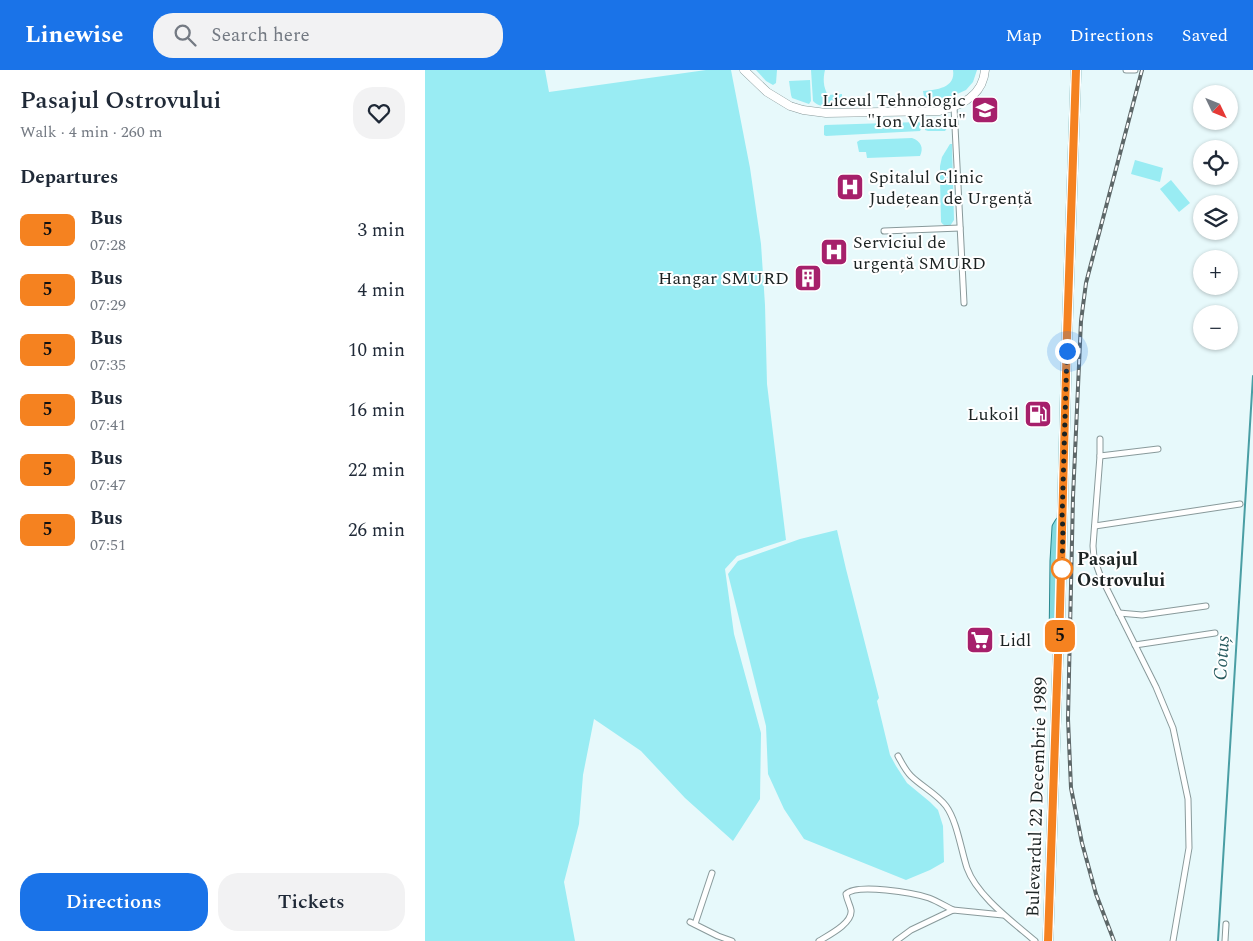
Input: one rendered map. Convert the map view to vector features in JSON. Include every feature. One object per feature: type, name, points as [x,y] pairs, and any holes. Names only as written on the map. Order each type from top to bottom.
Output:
[{"type":"main road","points":[[744,70],[758,84],[794,108],[812,112],[833,113],[939,111],[954,107],[968,100],[978,90],[985,77],[985,70]]},
{"type":"main road","name":"Bulevardul 22 Decembrie 1989","points":[[1048,941],[1063,527],[1076,70]]},
{"type":"street","points":[[1126,70],[1135,70]]},
{"type":"street","points":[[954,107],[963,303]]},
{"type":"street","points":[[884,231],[959,228]]},
{"type":"street","points":[[1100,439],[1093,546],[1097,567],[1156,687],[1173,728],[1188,799],[1189,848],[1173,941]]},
{"type":"street","points":[[1100,456],[1158,450]]},
{"type":"street","points":[[1095,526],[1240,504]]},
{"type":"street","points":[[1119,612],[1142,616],[1206,606]]},
{"type":"street","points":[[1135,645],[1215,633]]},
{"type":"street","points":[[898,756],[909,774],[941,800],[948,809],[970,875],[983,893],[1004,915],[1035,941]]},
{"type":"street","points":[[695,924],[712,872]]},
{"type":"street","points":[[819,941],[840,928],[849,919],[851,910],[845,894],[856,890],[872,889],[909,893],[929,898],[953,910],[1004,915]]},
{"type":"street","points":[[896,941],[911,930],[953,910]]},
{"type":"street","points":[[690,922],[732,941]]},
{"type":"street","points":[[1225,941],[1227,924]]},
{"type":"shaded area","points":[[425,70],[545,70],[549,92],[706,70],[731,70],[750,168],[761,244],[767,384],[786,540],[737,556],[725,569],[734,634],[761,733],[760,799],[733,841],[685,798],[641,751],[594,719],[583,775],[579,824],[564,882],[575,941],[425,941]]},
{"type":"shaded area","points":[[756,70],[777,70],[776,83],[773,85],[766,81]]},
{"type":"shaded area","points":[[811,70],[825,70],[824,82],[826,92],[828,95],[842,94],[842,106],[823,106],[813,101]]},
{"type":"shaded area","points":[[953,70],[977,70],[973,82],[966,90],[944,100],[925,102],[923,91],[944,87],[951,81]]},
{"type":"shaded area","points":[[810,80],[811,101],[809,104],[792,98],[789,81]]},
{"type":"shaded area","points":[[919,122],[921,124],[920,131],[824,135],[825,125]]},
{"type":"shaded area","points":[[942,122],[948,127],[945,131],[928,131],[925,130],[925,123]]},
{"type":"shaded area","points":[[912,138],[921,145],[920,156],[867,158],[866,152],[859,152],[857,142],[860,140]]},
{"type":"shaded area","points":[[950,144],[952,144],[954,220],[950,226],[947,226],[941,222],[940,166],[942,157]]},
{"type":"shaded area","points":[[1135,160],[1163,168],[1160,182],[1131,174]]},
{"type":"shaded area","points":[[1171,180],[1190,203],[1179,212],[1160,189]]},
{"type":"shaded area","points":[[837,530],[879,698],[877,701],[890,755],[907,783],[938,810],[943,826],[944,862],[906,880],[804,839],[784,809],[768,774],[766,726],[728,574],[738,561],[800,539]]},
{"type":"waterway","name":"Cotuș","points":[[1218,941],[1253,376]]},
{"type":"railway","points":[[1114,941],[1096,894],[1082,843],[1071,788],[1068,719],[1073,497],[1081,321],[1086,283],[1142,70]]},
{"type":"bus line","name":"5","points":[[1048,941],[1063,527],[1076,70]]},
{"type":"place","name":"Liceul Tehnologic \"Ion Vlasiu\"","points":[[985,110]]},
{"type":"place","name":"Spitalul Clinic Județean de Urgență","points":[[850,187]]},
{"type":"place","name":"Serviciul de urgență SMURD","points":[[834,252]]},
{"type":"place","name":"Hangar SMURD","points":[[808,278]]},
{"type":"place","name":"Lukoil","points":[[1038,414]]},
{"type":"place","name":"Pasajul Ostrovului","points":[[1062,569]]},
{"type":"place","name":"Lidl","points":[[980,640]]},
{"type":"route","points":[[1062,569],[1067,351]]}]
